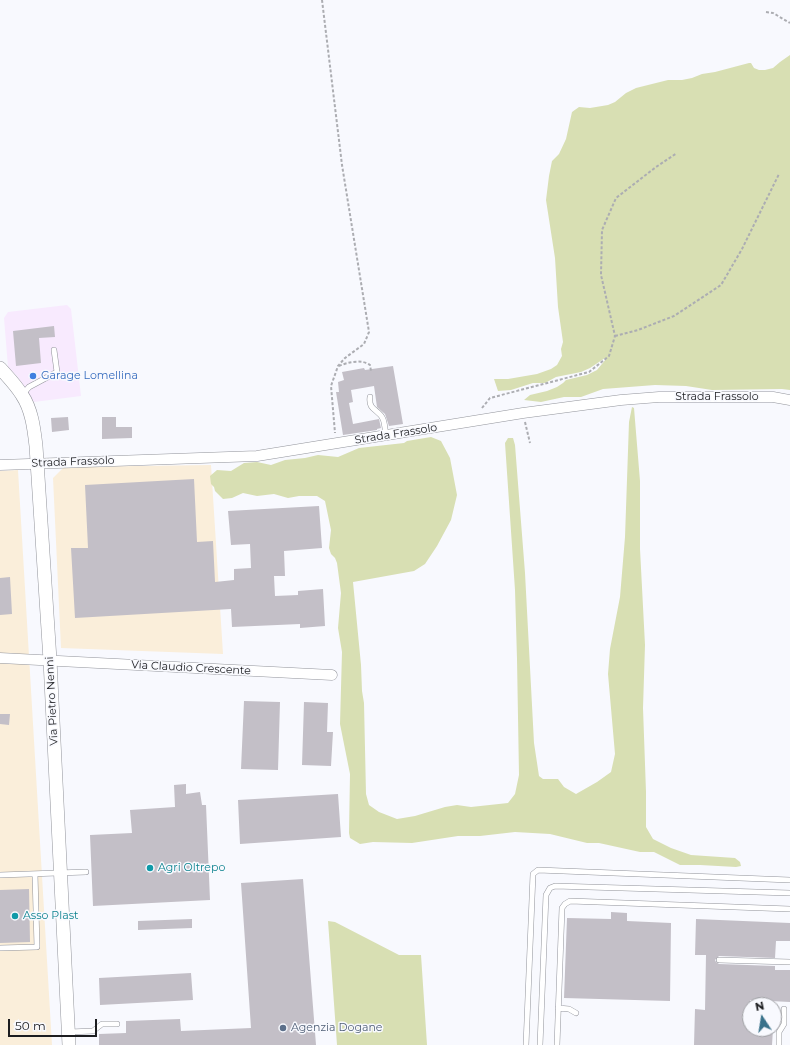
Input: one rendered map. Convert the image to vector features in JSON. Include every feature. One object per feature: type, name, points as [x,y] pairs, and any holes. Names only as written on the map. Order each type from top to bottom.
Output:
[{"type":"street","name":"Via Pietro Nenni","points":[[0,368],[22,395],[31,417],[36,446],[50,660],[69,1045]]},
{"type":"street","name":"Strada Frassolo","points":[[0,465],[256,456],[523,413],[621,400],[659,397],[766,397],[790,400]]},
{"type":"street","name":"Via Claudio Crescente","points":[[0,658],[332,675]]},
{"type":"lane","points":[[22,395],[30,387],[57,372],[54,350]]},
{"type":"lane","points":[[370,397],[371,407],[382,418],[386,436]]},
{"type":"lane","points":[[526,1045],[533,874],[538,870],[790,880]]},
{"type":"lane","points":[[0,875],[86,872]]},
{"type":"lane","points":[[0,948],[38,947],[35,874]]},
{"type":"lane","points":[[540,1045],[546,895],[550,888],[555,886],[790,893]]},
{"type":"lane","points":[[557,1045],[562,908],[570,901],[790,909]]},
{"type":"lane","points":[[719,960],[790,962]]},
{"type":"lane","points":[[558,1008],[570,1009],[576,1013]]},
{"type":"lane","points":[[779,1045],[779,1032],[784,1024],[784,1009]]},
{"type":"lane","points":[[69,1032],[93,1031],[102,1024],[117,1024]]},
{"type":"lane","points":[[784,1024],[790,1024]]},
{"type":"path","points":[[322,0],[342,165],[369,332],[364,344],[345,358],[338,366],[331,386],[336,444]]},
{"type":"path","points":[[766,12],[773,13],[790,23]]},
{"type":"path","points":[[477,421],[481,409],[490,398],[589,372],[609,356],[615,336],[601,275],[602,230],[616,198],[656,167],[677,153]]},
{"type":"path","points":[[615,336],[638,330],[674,316],[721,285],[742,249],[779,174]]},
{"type":"path","points":[[338,366],[363,362],[370,365],[371,371]]},
{"type":"path","points":[[523,413],[530,443]]},
{"type":"shaded area","points":[[67,305],[71,309],[81,396],[34,402],[17,376],[8,367],[4,318],[8,312]]},
{"type":"shaded area","points":[[211,465],[223,654],[61,648],[53,478],[64,467]]},
{"type":"shaded area","points":[[18,470],[52,1045],[0,1045],[0,471]]},
{"type":"green space","points":[[790,55],[790,390],[712,390],[686,386],[655,385],[603,389],[581,397],[564,397],[541,402],[524,400],[530,395],[557,387],[566,380],[587,375],[597,370],[606,359],[605,358],[581,372],[556,377],[545,383],[533,383],[511,390],[498,391],[494,379],[508,379],[537,374],[557,365],[562,356],[561,349],[563,342],[558,307],[555,258],[546,200],[552,161],[559,154],[566,139],[572,112],[579,107],[590,108],[608,105],[636,88],[668,80],[692,78],[702,74],[749,63],[751,63],[754,68],[759,70],[773,68]]},
{"type":"green space","points":[[632,407],[634,408],[640,481],[640,549],[645,645],[643,708],[646,827],[653,839],[671,848],[691,855],[735,858],[740,862],[741,866],[680,865],[654,852],[640,852],[599,843],[587,843],[550,834],[515,832],[480,836],[458,836],[412,843],[373,842],[360,844],[350,838],[350,774],[340,724],[342,652],[338,628],[341,593],[337,563],[329,548],[331,530],[325,501],[317,496],[299,496],[288,498],[274,494],[257,496],[243,493],[232,498],[223,499],[215,491],[211,484],[210,476],[217,470],[231,471],[244,463],[257,462],[271,465],[285,460],[318,455],[338,457],[359,448],[404,443],[407,441],[431,437],[441,441],[450,458],[457,495],[451,520],[437,546],[425,564],[414,571],[353,582],[364,703],[366,794],[369,805],[379,812],[397,819],[457,805],[471,807],[508,803],[515,794],[519,775],[517,659],[515,590],[505,443],[508,438],[513,438],[515,445],[525,573],[534,743],[539,776],[543,779],[558,779],[564,787],[576,794],[611,772],[615,754],[608,674],[610,649],[620,597],[625,537],[629,422]]},
{"type":"green space","points":[[328,921],[335,922],[399,955],[421,955],[427,1045],[337,1045]]},
{"type":"building","points":[[54,326],[55,337],[39,338],[41,363],[16,366],[13,331]]},
{"type":"building","points":[[393,366],[403,424],[389,426],[385,414],[377,407],[374,386],[351,390],[353,402],[349,403],[353,424],[379,419],[381,428],[377,430],[343,435],[336,392],[339,392],[338,382],[344,380],[342,372],[364,368],[365,370]]},
{"type":"building","points":[[68,417],[69,430],[52,432],[51,418]]},
{"type":"building","points":[[102,417],[116,417],[116,427],[132,427],[132,438],[102,439]]},
{"type":"building","points":[[194,479],[197,542],[213,541],[215,582],[234,580],[234,569],[251,568],[250,544],[231,545],[228,511],[319,506],[322,548],[284,551],[285,576],[274,576],[275,596],[298,595],[298,591],[323,589],[325,626],[300,628],[300,624],[232,627],[231,609],[75,618],[71,548],[88,548],[85,485]]},
{"type":"building","points":[[10,577],[12,614],[0,615],[0,578]]},
{"type":"building","points":[[244,701],[280,702],[278,770],[241,769]]},
{"type":"building","points":[[304,702],[328,703],[327,732],[333,732],[331,766],[302,765]]},
{"type":"building","points":[[0,714],[10,714],[9,725],[0,724]]},
{"type":"building","name":"Agri Oltrepo","points":[[186,784],[186,794],[200,792],[202,805],[206,805],[210,900],[93,906],[90,835],[132,833],[130,810],[175,807],[174,785]]},
{"type":"building","points":[[338,794],[341,837],[240,844],[238,800]]},
{"type":"building","points":[[303,879],[316,1045],[99,1045],[99,1034],[126,1033],[126,1021],[180,1019],[181,1031],[251,1028],[241,883]]},
{"type":"building","name":"Asso Plast","points":[[29,889],[30,942],[0,943],[0,890]]},
{"type":"building","points":[[611,912],[627,913],[627,921],[671,923],[670,1001],[564,998],[567,918],[611,919]]},
{"type":"building","points":[[192,919],[192,928],[138,930],[138,921]]},
{"type":"building","points":[[696,919],[790,923],[790,941],[776,941],[775,958],[719,956],[715,960],[719,964],[775,966],[775,970],[790,970],[790,1002],[782,1002],[782,997],[742,997],[742,1037],[772,1037],[772,1045],[694,1045],[695,1009],[705,1010],[706,955],[695,955]]},
{"type":"building","points":[[191,973],[193,1000],[100,1005],[99,978]]},
{"type":"place","name":"Garage Lomellina","points":[[33,376]]},
{"type":"place","name":"Agri Oltrepo","points":[[150,868]]},
{"type":"place","name":"Asso Plast","points":[[15,916]]},
{"type":"place","name":"Agenzia Dogane","points":[[283,1028]]}]
